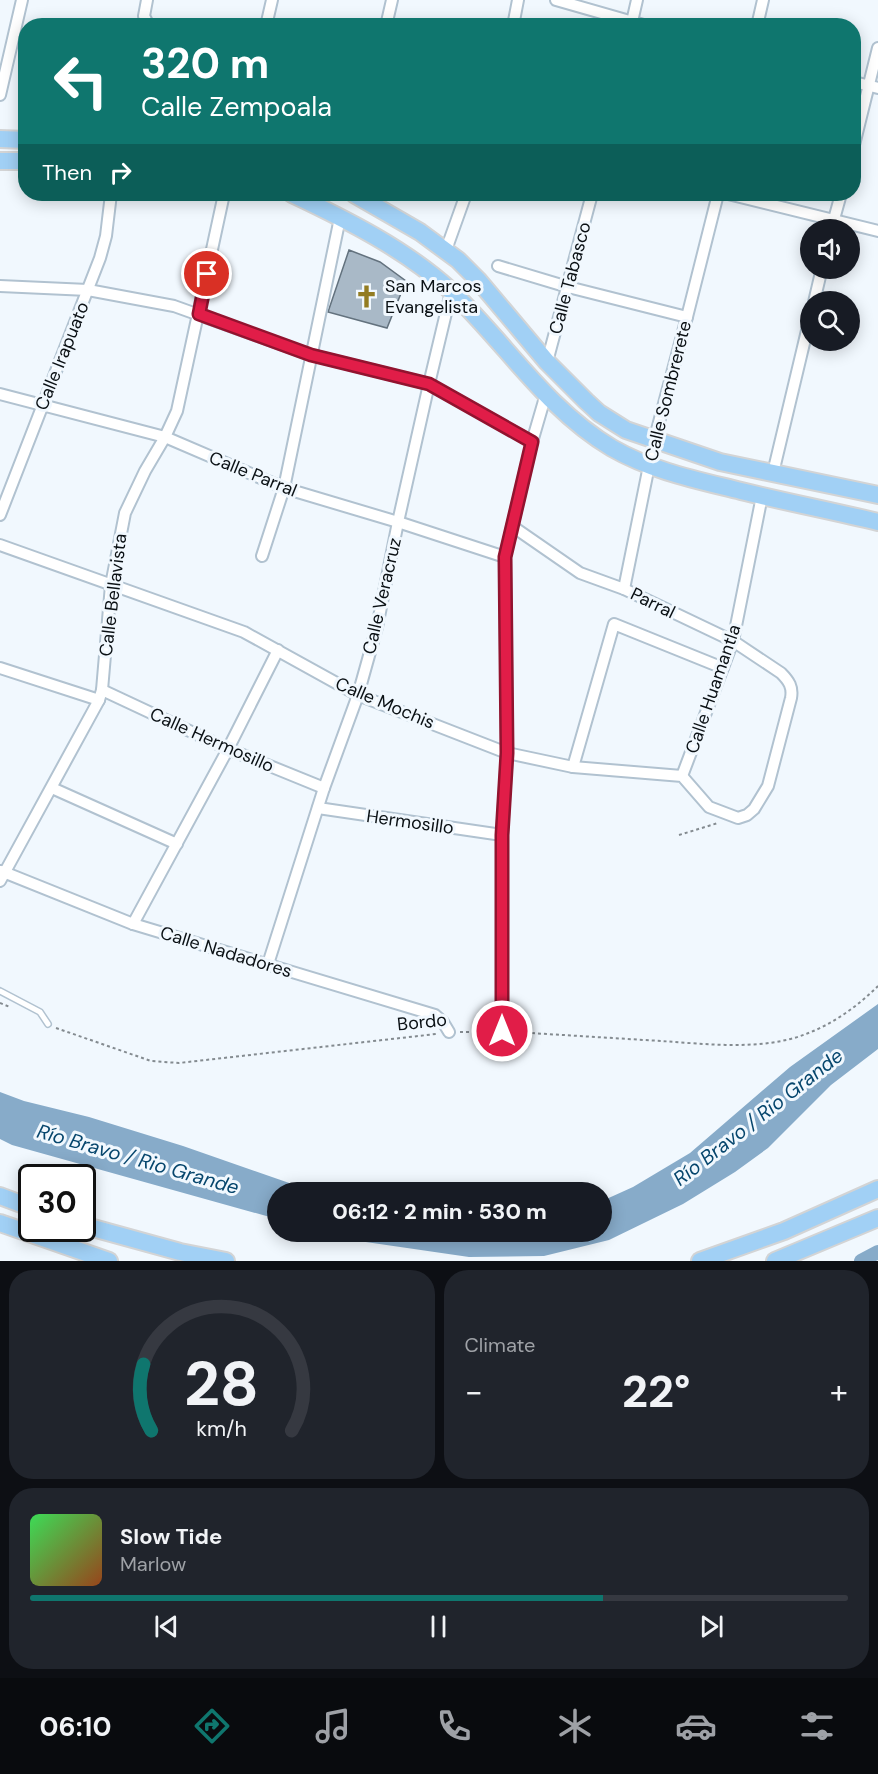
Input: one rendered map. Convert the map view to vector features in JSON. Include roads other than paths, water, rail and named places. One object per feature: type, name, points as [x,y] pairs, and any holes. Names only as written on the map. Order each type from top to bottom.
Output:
[{"type":"main road","points":[[0,139],[18,140]]},
{"type":"main road","points":[[0,161],[18,161]]},
{"type":"main road","points":[[306,201],[416,262],[451,291],[546,394],[594,436],[614,448],[649,465],[689,478],[878,522]]},
{"type":"main road","points":[[366,201],[446,250],[478,280],[547,362],[599,413],[626,430],[720,462],[878,495]]},
{"type":"main road","points":[[700,1261],[784,1231],[878,1189]]},
{"type":"main road","points":[[0,1196],[18,1203]]},
{"type":"main road","points":[[775,1261],[796,1257],[878,1218]]},
{"type":"main road","points":[[0,1223],[109,1261]]},
{"type":"main road","points":[[96,1229],[180,1252],[226,1261]]},
{"type":"main road","points":[[784,1231],[796,1257]]},
{"type":"street","points":[[0,95],[22,0]]},
{"type":"street","points":[[145,18],[147,0]]},
{"type":"street","points":[[268,18],[272,0]]},
{"type":"street","points":[[388,18],[392,0]]},
{"type":"street","points":[[515,18],[518,0]]},
{"type":"street","points":[[556,0],[615,18]]},
{"type":"street","points":[[632,18],[637,0]]},
{"type":"street","points":[[759,18],[763,0]]},
{"type":"street","points":[[861,125],[874,88],[878,48]]},
{"type":"street","name":"Calle Irapuato","points":[[0,515],[88,290],[106,236],[110,201]]},
{"type":"street","name":"Calle Bellavista","points":[[2,875],[52,788],[100,695],[111,585],[125,513],[177,411],[223,201]]},
{"type":"street","points":[[446,250],[464,201]]},
{"type":"street","name":"Calle Tabasco","points":[[547,362],[590,201]]},
{"type":"street","name":"Calle Sombrerete","points":[[624,589],[654,441],[716,201]]},
{"type":"street","points":[[751,201],[812,219]]},
{"type":"street","points":[[834,219],[839,201]]},
{"type":"street","points":[[262,556],[284,488],[340,218]]},
{"type":"street","points":[[860,229],[878,231]]},
{"type":"street","points":[[498,266],[568,287],[687,317]]},
{"type":"street","points":[[0,286],[88,290],[174,306],[311,355],[429,384],[532,442]]},
{"type":"street","name":"Calle Veracruz","points":[[268,964],[324,788],[358,695],[377,627],[398,522],[451,291]]},
{"type":"street","points":[[773,473],[802,351]]},
{"type":"street","name":"Calle Parral","points":[[0,394],[165,437],[284,488],[505,557]]},
{"type":"street","points":[[502,1031],[502,835],[507,753],[505,557],[532,442],[546,394]]},
{"type":"street","name":"Calle Huamantla","points":[[682,776],[733,642],[762,496]]},
{"type":"street","name":"Parral","points":[[512,526],[579,573],[624,589],[733,642],[782,673],[791,685],[792,698],[768,786],[754,809],[747,815],[738,818],[709,807],[682,776]]},
{"type":"street","name":"Calle Mochis","points":[[0,545],[244,632],[358,695],[507,753],[573,767],[682,776]]},
{"type":"street","points":[[573,767],[614,624],[723,668]]},
{"type":"street","points":[[133,924],[228,749],[278,650]]},
{"type":"street","name":"Calle Hermosillo","points":[[0,668],[100,695],[324,788]]},
{"type":"street","points":[[52,788],[177,844]]},
{"type":"street","name":"Hermosillo","points":[[318,808],[502,835]]},
{"type":"street","name":"Calle Nadadores","points":[[2,875],[133,924],[435,1016],[443,1022],[449,1032]]},
{"type":"lane","points":[[0,991],[40,1012],[48,1024]]},
{"type":"water","name":"Río Bravo / Rio Grande","points":[[878,1004],[878,1049],[831,1085],[768,1148],[735,1172],[683,1204],[612,1239],[612,1196],[633,1187],[690,1153],[790,1067]]},
{"type":"water","name":"Río Bravo / Rio Grande","points":[[0,1092],[24,1101],[89,1117],[183,1146],[286,1182],[267,1182],[267,1216],[96,1168],[96,1164],[80,1164],[12,1145],[0,1139]]},
{"type":"water","points":[[366,1242],[601,1242],[544,1256],[469,1257]]},
{"type":"waterway","points":[[861,1261],[878,1252]]},
{"type":"place","name":"San Marcos Evangelista","points":[[367,296]]}]
